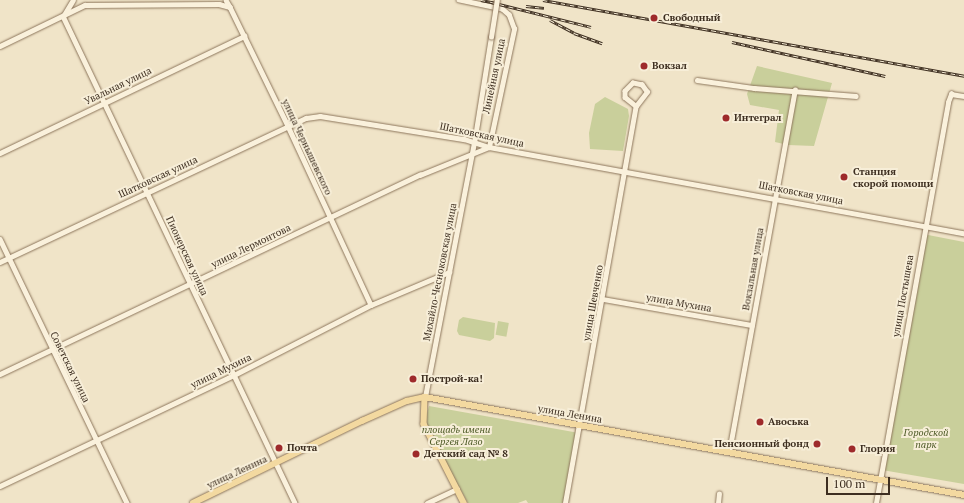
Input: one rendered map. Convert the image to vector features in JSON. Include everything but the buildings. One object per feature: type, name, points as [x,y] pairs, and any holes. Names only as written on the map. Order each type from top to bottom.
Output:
[{"type":"main road","name":"улица Ленина","points":[[193,503],[362,421],[407,401],[425,397],[964,495]]},
{"type":"main road","name":"Михайло-Чесноковская улица","points":[[425,397],[424,424],[464,503]]},
{"type":"street","points":[[63,16],[73,0]]},
{"type":"street","name":"улица Чернышевского","points":[[226,0],[288,126],[371,305]]},
{"type":"street","points":[[0,46],[85,5],[220,4],[230,7],[232,0]]},
{"type":"street","name":"Линейная улица","points":[[459,0],[502,9],[509,15],[514,29],[489,147]]},
{"type":"street","name":"Михайло-Чесноковская улица","points":[[425,397],[474,143],[497,0]]},
{"type":"street","name":"Пионерская улица","points":[[63,16],[295,503]]},
{"type":"street","name":"Увальная улица","points":[[0,153],[244,36]]},
{"type":"street","points":[[697,80],[754,88],[795,90],[856,96]]},
{"type":"street","name":"улица Шевченко","points":[[565,503],[603,299],[623,170],[636,106],[647,92],[642,85],[632,83],[625,91],[625,97],[636,106]]},
{"type":"street","name":"Вокзальная улица","points":[[729,452],[774,197],[795,90]]},
{"type":"street","name":"улица Постышева","points":[[876,503],[925,226],[951,94],[964,96]]},
{"type":"street","name":"Шатковская улица","points":[[0,262],[288,126],[306,118],[320,116],[464,139],[489,147],[774,197],[964,233]]},
{"type":"street","name":"улица Лермонтова","points":[[0,374],[191,285],[420,175],[471,156],[489,147]]},
{"type":"street","name":"Советская улица","points":[[0,239],[52,350],[127,503]]},
{"type":"street","name":"улица Мухина","points":[[0,486],[234,375],[371,305],[449,272]]},
{"type":"street","name":"улица Мухина","points":[[603,299],[752,325]]},
{"type":"street","points":[[427,503],[457,489]]},
{"type":"street","points":[[718,503],[719,494]]},
{"type":"green space","points":[[757,66],[832,83],[814,146],[788,145],[775,142],[779,110],[750,105],[747,94]]},
{"type":"green space","points":[[605,97],[628,109],[629,116],[623,151],[590,149],[589,133],[595,104]]},
{"type":"green space","name":"Городской парк","points":[[923,234],[964,242],[964,484],[882,470]]},
{"type":"green space","points":[[463,317],[495,323],[494,338],[490,341],[459,335],[457,331],[459,320]]},
{"type":"green space","points":[[498,321],[509,323],[506,337],[496,335]]},
{"type":"green space","name":"площадь имени Сергея Лазо","points":[[429,406],[579,433],[564,503],[528,503],[526,500],[518,503],[468,503],[424,424]]},
{"type":"railway","points":[[481,0],[496,3]]},
{"type":"railway","points":[[543,0],[964,76]]},
{"type":"railway","points":[[491,2],[591,27]]},
{"type":"railway","points":[[526,6],[544,8]]},
{"type":"railway","points":[[550,20],[574,33],[602,43]]},
{"type":"railway","points":[[732,42],[885,76]]},
{"type":"place","name":"Свободный","points":[[654,18]]},
{"type":"place","name":"Вокзал","points":[[644,66]]},
{"type":"place","name":"Интеграл","points":[[726,118]]},
{"type":"place","name":"Станция скорой помощи","points":[[844,177]]},
{"type":"place","name":"Построй-ка!","points":[[413,379]]},
{"type":"place","name":"Авоська","points":[[760,422]]},
{"type":"place","name":"Пенсионный фонд","points":[[817,444]]},
{"type":"place","name":"Почта","points":[[279,448]]},
{"type":"place","name":"Глория","points":[[852,449]]},
{"type":"place","name":"Детский сад № 8","points":[[416,454]]}]
